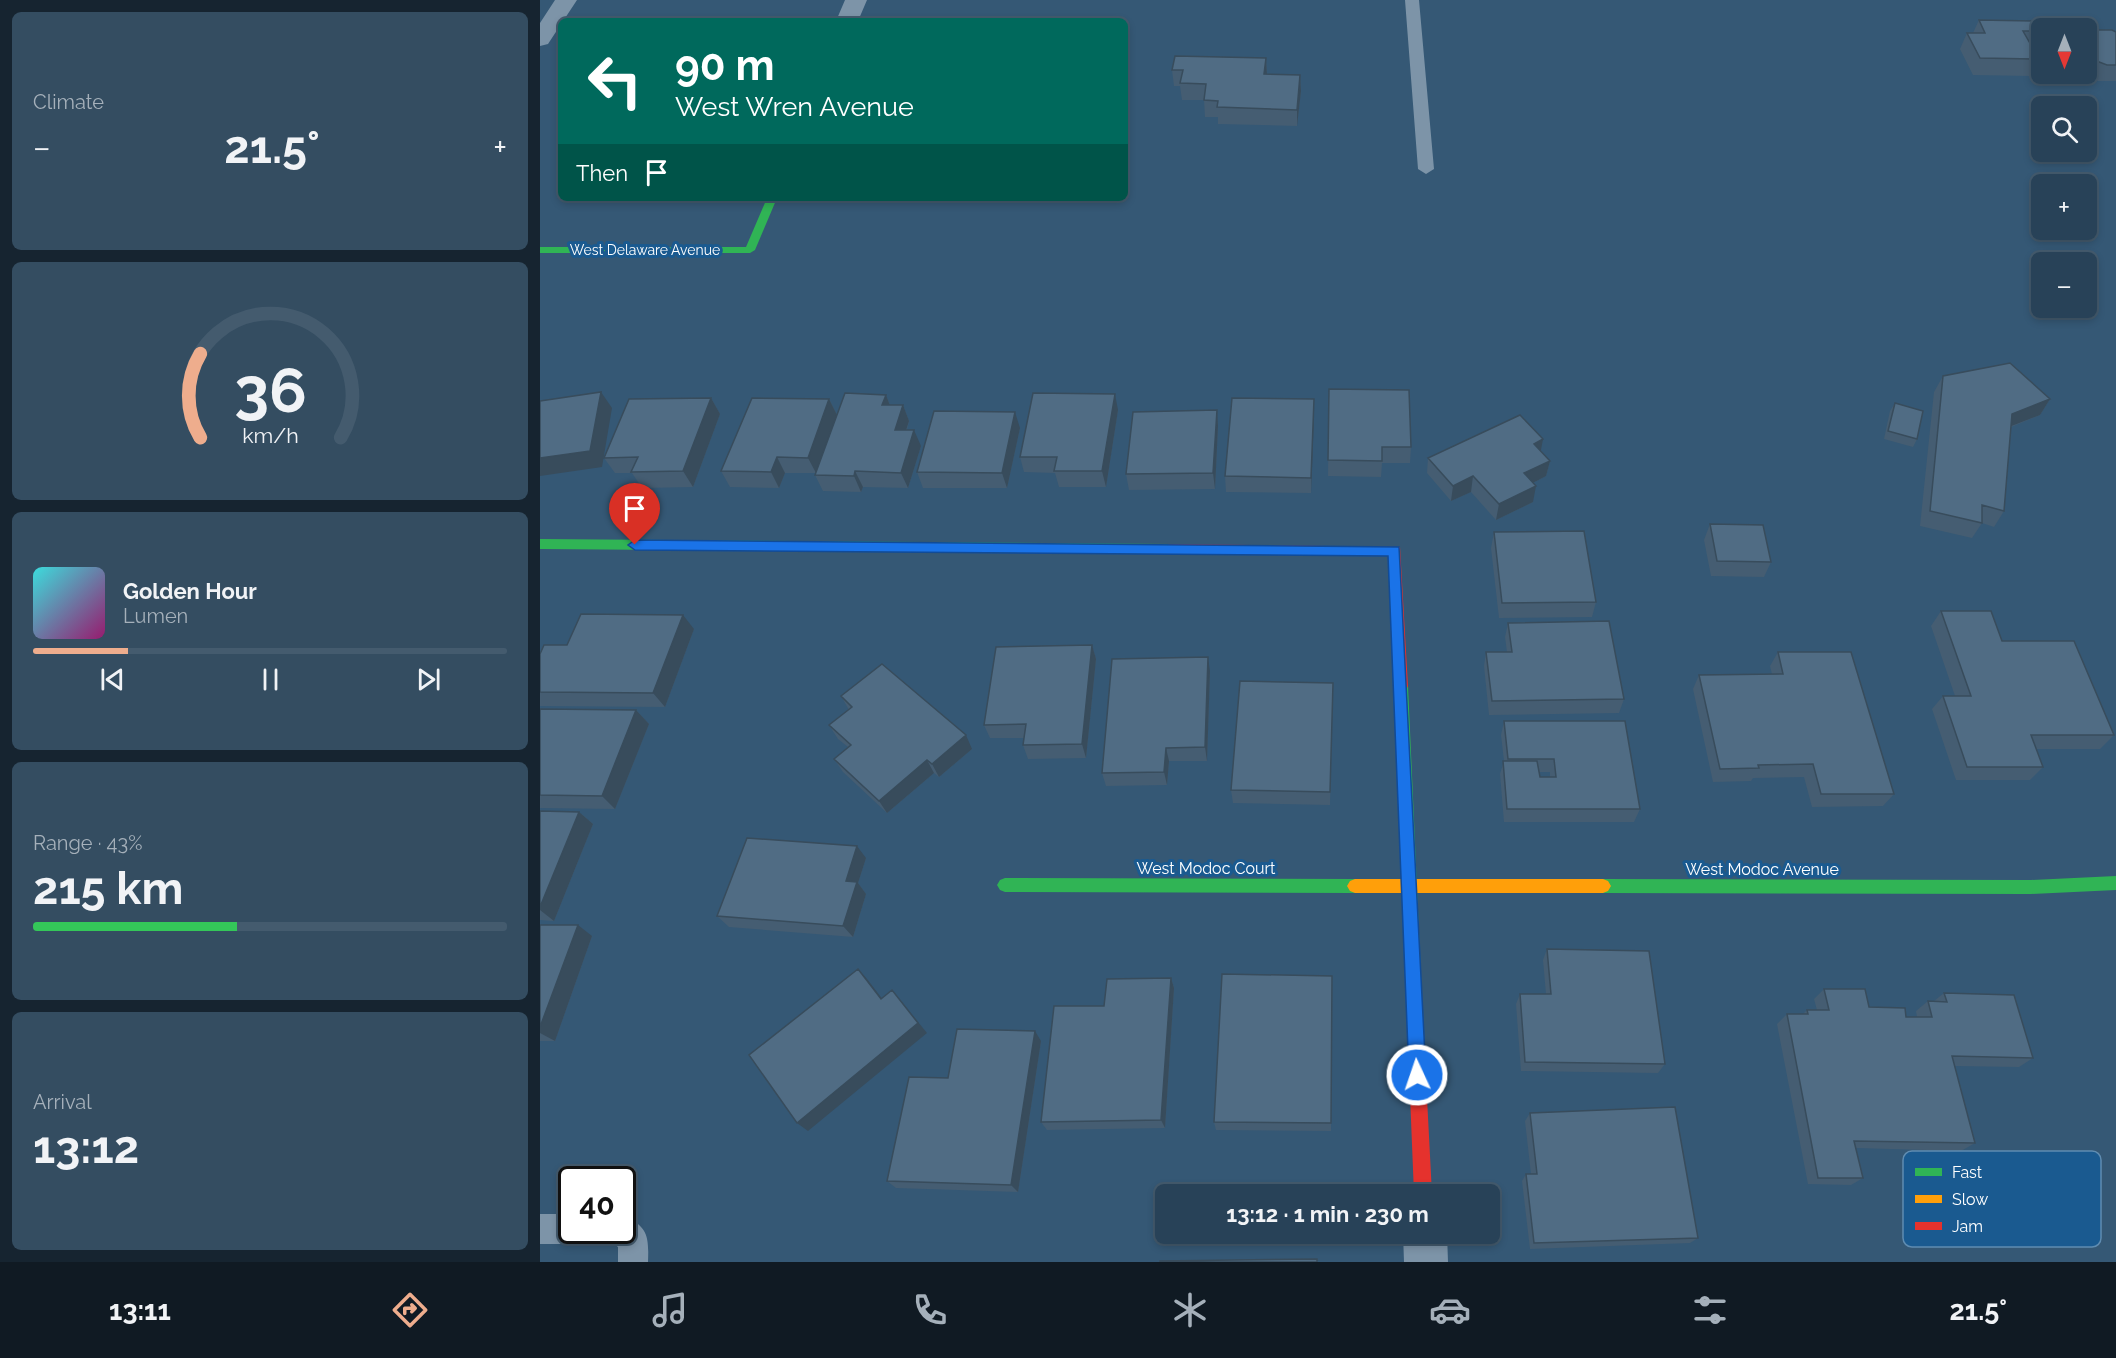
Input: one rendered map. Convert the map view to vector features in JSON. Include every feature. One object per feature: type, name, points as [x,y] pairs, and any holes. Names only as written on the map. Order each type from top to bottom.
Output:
[{"type":"street","points":[[848,18],[856,0]]},
{"type":"street","points":[[540,39],[555,7]]},
{"type":"street","name":"West Delaware Avenue","points":[[540,250],[750,250],[771,201]]},
{"type":"street","points":[[540,544],[1395,550],[1423,1184]]},
{"type":"street","name":"West Modoc Avenue","points":[[1408,885],[2031,887],[2116,883]]},
{"type":"street","name":"West Modoc Court","points":[[1005,885],[1408,885]]},
{"type":"street","points":[[1425,1244],[1426,1262]]},
{"type":"lane","points":[[1412,0],[1426,169]]},
{"type":"lane","points":[[540,1229],[558,1229]]},
{"type":"lane","points":[[633,1262],[634,1244]]},
{"type":"building","points":[[1979,20],[2031,21],[2031,31],[2023,31],[2031,45],[2031,59],[1980,58],[1967,33],[1985,33]]},
{"type":"building","points":[[2097,30],[2116,32],[2116,65],[2097,61]]},
{"type":"building","points":[[1175,56],[1266,58],[1264,74],[1300,75],[1297,110],[1217,107],[1218,101],[1204,100],[1206,84],[1180,83],[1183,70],[1172,70]]},
{"type":"building","points":[[2010,363],[2050,399],[2012,414],[2004,511],[1982,505],[1982,523],[1930,511],[1943,376]]},
{"type":"building","points":[[1329,389],[1409,390],[1411,447],[1382,447],[1382,461],[1328,460]]},
{"type":"building","points":[[601,392],[590,451],[540,458],[540,401]]},
{"type":"building","points":[[845,393],[886,395],[882,405],[903,405],[895,430],[914,430],[901,473],[855,471],[854,476],[815,475]]},
{"type":"building","points":[[1033,393],[1115,394],[1102,471],[1054,471],[1057,457],[1020,457]]},
{"type":"building","points":[[711,398],[683,471],[631,472],[638,457],[604,458],[629,399]]},
{"type":"building","points":[[752,398],[829,399],[808,458],[777,457],[771,472],[721,471]]},
{"type":"building","points":[[1232,398],[1314,399],[1311,478],[1225,476]]},
{"type":"building","points":[[1895,403],[1923,411],[1917,439],[1888,431]]},
{"type":"building","points":[[1217,410],[1213,473],[1126,474],[1133,412]]},
{"type":"building","points":[[934,411],[1015,412],[1002,473],[917,472]]},
{"type":"building","points":[[1520,415],[1543,439],[1534,444],[1550,461],[1524,473],[1536,486],[1499,504],[1473,476],[1453,486],[1428,458]]},
{"type":"building","points":[[1710,524],[1763,525],[1771,562],[1717,561]]},
{"type":"building","points":[[1584,531],[1596,602],[1502,603],[1494,532]]},
{"type":"building","points":[[1941,611],[1991,611],[2002,641],[2074,641],[2114,735],[2031,735],[2043,767],[1967,767],[1943,696],[1971,696]]},
{"type":"building","points":[[581,614],[683,615],[653,693],[540,692],[540,654],[544,645],[567,645]]},
{"type":"building","points":[[1609,621],[1624,699],[1492,701],[1486,652],[1512,652],[1508,623]]},
{"type":"building","points":[[1092,645],[1082,744],[1023,745],[1026,724],[984,725],[996,647]]},
{"type":"building","points":[[1778,652],[1851,652],[1894,794],[1821,794],[1813,764],[1758,765],[1759,768],[1720,769],[1699,675],[1783,674]]},
{"type":"building","points":[[1208,657],[1205,747],[1166,748],[1164,772],[1102,773],[1112,659]]},
{"type":"building","points":[[882,664],[966,735],[932,764],[927,760],[879,801],[834,759],[851,745],[829,725],[852,707],[841,696]]},
{"type":"building","points":[[1240,681],[1333,683],[1330,792],[1231,790]]},
{"type":"building","points":[[540,709],[636,710],[602,796],[540,795]]},
{"type":"building","points":[[1504,721],[1625,721],[1640,809],[1507,809],[1503,761],[1537,761],[1540,777],[1556,777],[1554,759],[1508,759]]},
{"type":"building","points":[[540,811],[579,812],[540,907]]},
{"type":"building","points":[[747,838],[857,846],[846,881],[857,882],[843,926],[717,916]]},
{"type":"building","points":[[540,925],[578,925],[540,1027]]},
{"type":"building","points":[[1547,949],[1649,951],[1665,1064],[1525,1062],[1520,994],[1551,994]]},
{"type":"building","points":[[858,969],[881,999],[892,990],[918,1023],[797,1123],[749,1055]]},
{"type":"building","points":[[1222,974],[1332,976],[1331,1123],[1214,1122]]},
{"type":"building","points":[[1171,978],[1161,1120],[1041,1122],[1054,1006],[1104,1006],[1107,979]]},
{"type":"building","points":[[1824,989],[1865,989],[1869,1007],[1905,1008],[1906,1017],[1932,1017],[1928,1001],[1947,1002],[1944,993],[2014,995],[2033,1058],[1952,1056],[1975,1143],[1854,1141],[1863,1178],[1818,1178],[1787,1014],[1808,1014],[1807,1010],[1829,1010]]},
{"type":"building","points":[[957,1029],[1035,1031],[1011,1185],[887,1181],[909,1077],[948,1078]]},
{"type":"building","points":[[1675,1107],[1698,1238],[1534,1243],[1526,1174],[1537,1174],[1530,1113]]},
{"type":"building","points":[[1317,1259],[1317,1262],[1160,1262],[1160,1261]]},
{"type":"traffic: fast","points":[[540,250],[750,250],[771,201]]},
{"type":"traffic: fast","points":[[540,544],[1169,549]]},
{"type":"traffic: fast","points":[[1401,686],[1415,1021]]},
{"type":"traffic: fast","points":[[1603,886],[2031,887],[2116,883]]},
{"type":"traffic: fast","points":[[1005,885],[1355,886]]},
{"type":"traffic: slow","points":[[1355,886],[1603,886]]},
{"type":"traffic: jam","points":[[1169,549],[1395,551],[1401,686]]},
{"type":"traffic: jam","points":[[1415,1021],[1423,1184]]},
{"type":"route","points":[[635,545],[1395,550],[1417,1075]]}]
